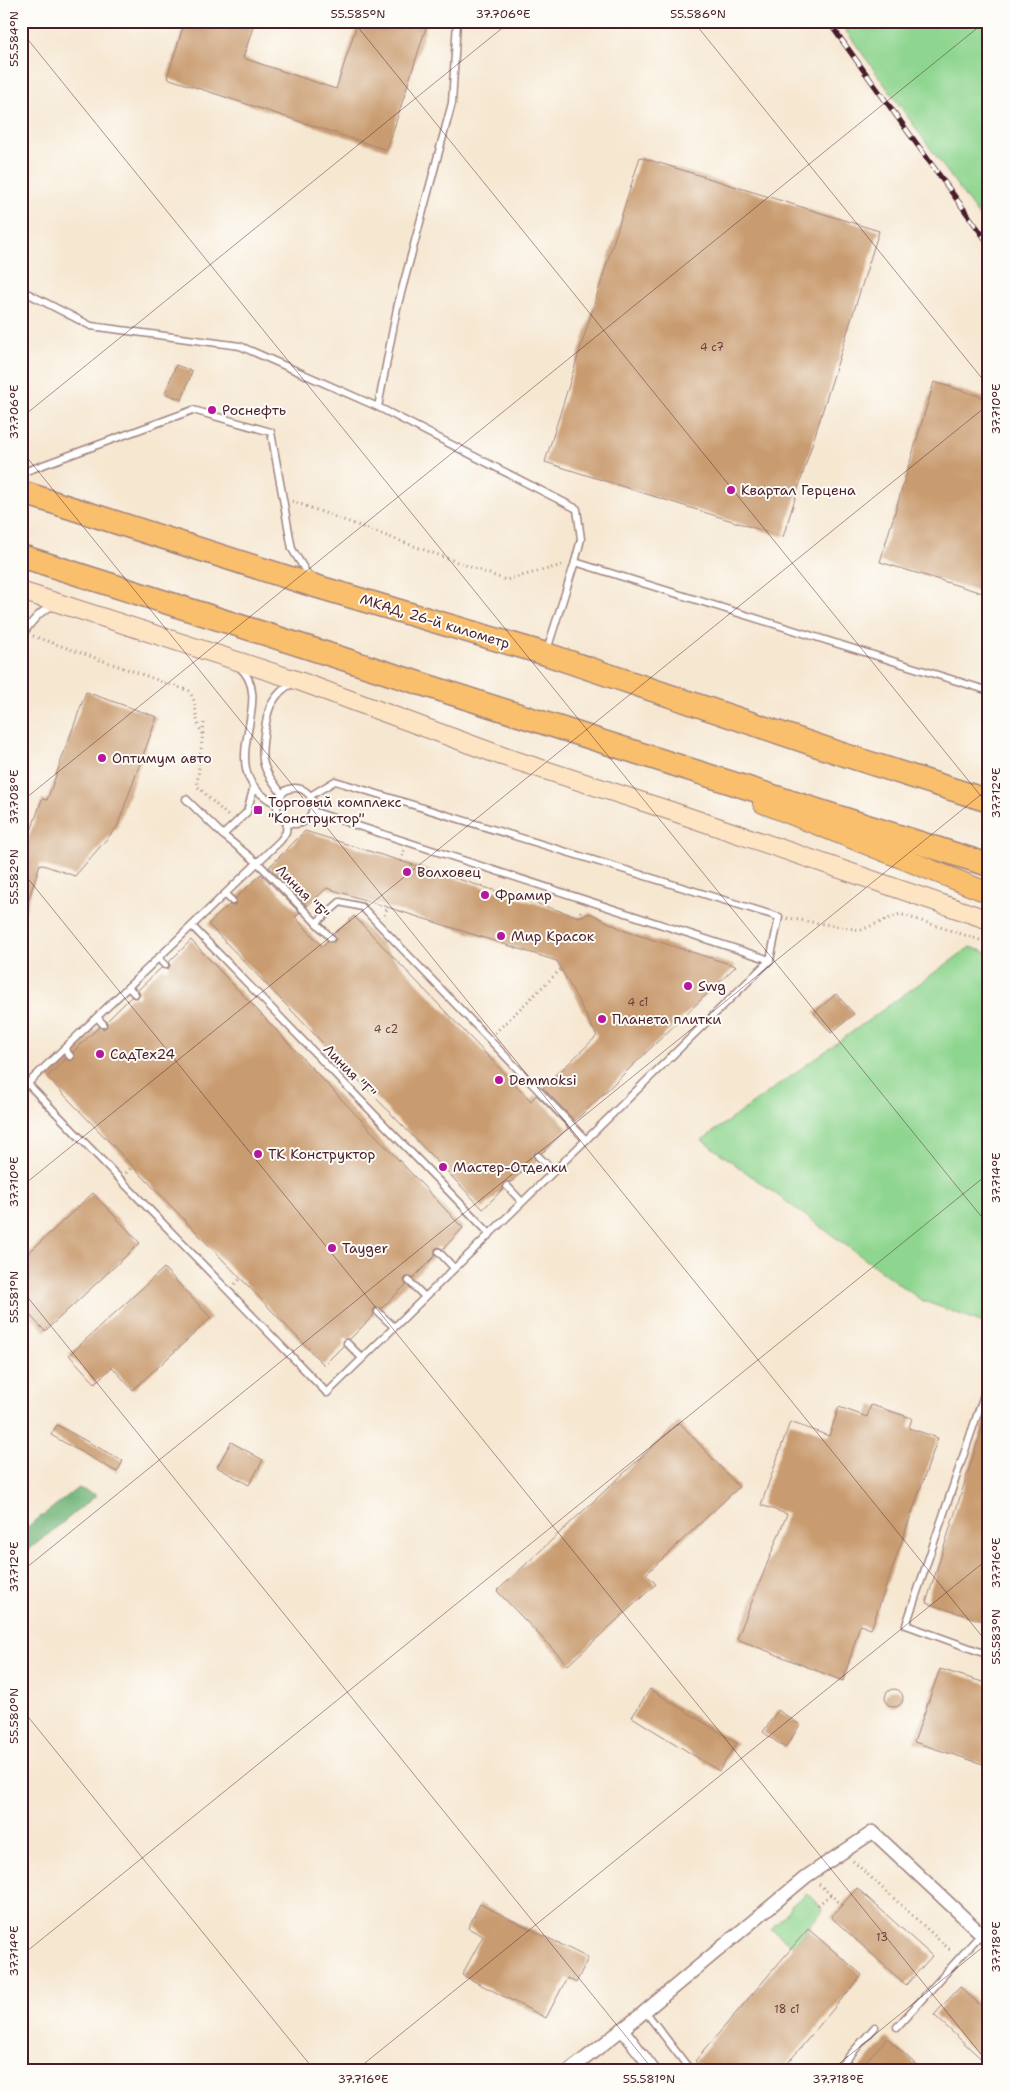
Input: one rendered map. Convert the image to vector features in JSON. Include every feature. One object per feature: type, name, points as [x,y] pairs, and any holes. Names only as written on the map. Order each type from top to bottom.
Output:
[{"type":"highway","name":"МКАД, 26-й километр","points":[[21,492],[315,586],[546,654],[848,756],[989,801]]},
{"type":"highway","points":[[21,556],[989,865]]},
{"type":"main road","points":[[650,757],[989,893]]},
{"type":"street","points":[[21,591],[299,681],[502,756],[671,810],[989,920]]},
{"type":"street","points":[[570,2071],[807,1876],[872,1832],[985,1937]]},
{"type":"street","points":[[622,2029],[654,2071]]},
{"type":"lane","points":[[378,407],[397,308],[452,103],[457,21]]},
{"type":"lane","points":[[21,290],[91,326],[240,346],[378,407],[577,508],[581,539],[546,654]]},
{"type":"lane","points":[[21,473],[193,410],[271,432],[292,549],[315,586]]},
{"type":"lane","points":[[575,562],[989,691]]},
{"type":"lane","points":[[23,635],[35,619],[48,607],[60,604]]},
{"type":"lane","points":[[229,658],[242,670],[251,684],[253,700],[244,756],[247,771],[254,786],[266,799],[277,804]]},
{"type":"lane","points":[[282,794],[268,776],[263,759],[264,741],[270,706],[284,687],[299,681]]},
{"type":"lane","points":[[28,1084],[327,1393],[770,960],[779,917],[336,781],[310,796]]},
{"type":"lane","points":[[223,835],[248,812],[254,786]]},
{"type":"lane","points":[[292,788],[300,789],[310,796],[313,805],[312,811],[302,823],[287,822],[282,818],[277,804],[282,794],[292,788]]},
{"type":"lane","name":"Линия \"Б\"","points":[[186,799],[223,835],[258,863],[331,938]]},
{"type":"lane","points":[[312,811],[770,960]]},
{"type":"lane","points":[[21,1090],[281,840],[286,832],[287,822]]},
{"type":"lane","points":[[225,894],[232,901]]},
{"type":"lane","points":[[316,923],[340,902],[362,907],[586,1140]]},
{"type":"lane","name":"Линия \"Г\"","points":[[192,926],[490,1234]]},
{"type":"lane","points":[[158,958],[165,965]]},
{"type":"lane","points":[[128,987],[135,994]]},
{"type":"lane","points":[[97,1017],[103,1024]]},
{"type":"lane","points":[[64,1049],[70,1056]]},
{"type":"lane","points":[[538,1156],[554,1171]]},
{"type":"lane","points":[[507,1186],[522,1202]]},
{"type":"lane","points":[[439,1252],[454,1268]]},
{"type":"lane","points":[[409,1281],[425,1297]]},
{"type":"lane","points":[[378,1312],[394,1328]]},
{"type":"lane","points":[[347,1343],[362,1358]]},
{"type":"lane","points":[[989,1380],[906,1625],[989,1656]]},
{"type":"lane","points":[[897,2027],[985,1937]]},
{"type":"lane","points":[[645,2011],[690,2071]]},
{"type":"lane","points":[[836,2071],[875,2027]]},
{"type":"path","points":[[282,497],[506,580],[575,562]]},
{"type":"path","points":[[23,635],[189,691],[194,698],[198,726],[203,734]]},
{"type":"path","points":[[204,723],[197,786],[235,823]]},
{"type":"path","points":[[779,917],[861,930],[900,914],[989,943]]},
{"type":"path","points":[[489,1038],[561,969]]},
{"type":"path","points":[[850,1858],[949,1949],[957,1950]]},
{"type":"path","points":[[813,1889],[824,1879]]},
{"type":"path","points":[[818,1884],[842,1905]]},
{"type":"path","points":[[818,1905],[830,1895]]},
{"type":"green space","points":[[839,21],[989,21],[989,230]]},
{"type":"green space","points":[[970,947],[989,953],[989,1325],[921,1300],[702,1140]]},
{"type":"green space","points":[[78,1488],[97,1495],[21,1556],[21,1532]]},
{"type":"green space","points":[[807,1893],[823,1910],[793,1946],[771,1929],[791,1906]]},
{"type":"building","points":[[185,21],[255,21],[243,58],[336,89],[358,21],[428,21],[387,150],[167,78]]},
{"type":"building","points":[[640,157],[879,231],[783,537],[545,462]]},
{"type":"building","points":[[176,365],[192,371],[182,400],[165,393]]},
{"type":"building","points":[[934,382],[989,399],[989,595],[880,562]]},
{"type":"building","name":"Оптимум авто","points":[[86,692],[157,717],[117,827],[75,876],[40,864],[24,914],[21,914],[21,860],[42,799],[47,800]]},
{"type":"building","points":[[305,831],[579,917],[590,913],[625,931],[736,966],[575,1121],[543,1088],[597,1036],[557,961],[327,888],[307,906],[269,867]]},
{"type":"building","name":"ТК Конструктор","points":[[261,874],[300,913],[295,917],[322,946],[327,941],[334,942],[336,939],[334,934],[354,916],[531,1101],[536,1095],[568,1128],[542,1153],[535,1152],[533,1155],[535,1160],[511,1182],[506,1181],[503,1183],[503,1189],[483,1209],[208,924],[229,905],[235,905],[236,898]]},
{"type":"building","name":"ТК Конструктор","points":[[191,940],[463,1228],[443,1249],[438,1247],[435,1249],[435,1256],[413,1278],[406,1277],[404,1280],[406,1285],[382,1308],[375,1308],[373,1311],[374,1315],[350,1339],[344,1339],[343,1346],[324,1365],[47,1077],[66,1059],[70,1061],[74,1059],[73,1052],[99,1027],[103,1029],[107,1027],[107,1021],[131,997],[138,998],[140,995],[138,990],[161,968],[168,969],[170,966],[169,962]]},
{"type":"building","points":[[836,994],[854,1014],[831,1033],[814,1013]]},
{"type":"building","points":[[93,1193],[140,1243],[45,1331],[21,1306],[21,1260]]},
{"type":"building","points":[[164,1268],[211,1318],[133,1390],[112,1367],[95,1383],[69,1355]]},
{"type":"building","points":[[871,1405],[912,1418],[909,1428],[938,1438],[871,1629],[860,1625],[843,1681],[737,1639],[787,1514],[761,1505],[790,1422],[829,1436],[839,1407],[867,1417]]},
{"type":"building","points":[[986,1416],[989,1416],[989,1623],[926,1603]]},
{"type":"building","points":[[679,1422],[739,1487],[646,1574],[656,1584],[568,1665],[497,1591]]},
{"type":"building","points":[[57,1425],[123,1461],[117,1472],[51,1435]]},
{"type":"building","points":[[231,1442],[263,1460],[249,1485],[217,1467]]},
{"type":"building","points":[[940,1669],[989,1684],[989,1766],[914,1742]]},
{"type":"building","points":[[650,1689],[737,1743],[719,1771],[632,1717]]},
{"type":"building","points":[[894,1689],[900,1692],[903,1698],[900,1704],[894,1707],[888,1704],[885,1698],[888,1692]]},
{"type":"building","points":[[778,1710],[800,1725],[785,1748],[763,1732]]},
{"type":"building","points":[[857,1888],[932,1956],[906,1985],[831,1917]]},
{"type":"building","points":[[480,1904],[588,1958],[576,1983],[567,1978],[546,2018],[462,1975],[483,1936],[468,1928]]},
{"type":"building","points":[[808,1929],[862,1975],[781,2071],[706,2071],[695,2061]]},
{"type":"building","points":[[960,1987],[989,2013],[989,2066],[934,2015]]},
{"type":"building","points":[[887,2038],[923,2071],[857,2071]]},
{"type":"railway","points":[[828,21],[989,244]]},
{"type":"place","name":"Роснефть","points":[[212,410]]},
{"type":"place","name":"Квартал Герцена","points":[[731,490]]},
{"type":"place","name":"Оптимум авто","points":[[102,758]]},
{"type":"place","name":"Торговый комплекс \"Конструктор\"","points":[[258,810]]},
{"type":"place","name":"Волховец","points":[[407,872]]},
{"type":"place","name":"Фрамир","points":[[485,895]]},
{"type":"place","name":"Мир Красок","points":[[501,936]]},
{"type":"place","name":"Swg","points":[[688,986]]},
{"type":"place","name":"Планета плитки","points":[[602,1019]]},
{"type":"place","name":"СадТех24","points":[[100,1054]]},
{"type":"place","name":"Demmoksi","points":[[499,1080]]},
{"type":"place","name":"ТК Конструктор","points":[[258,1154]]},
{"type":"place","name":"Мастер-Отделки","points":[[443,1167]]},
{"type":"place","name":"Tayger","points":[[332,1248]]}]
